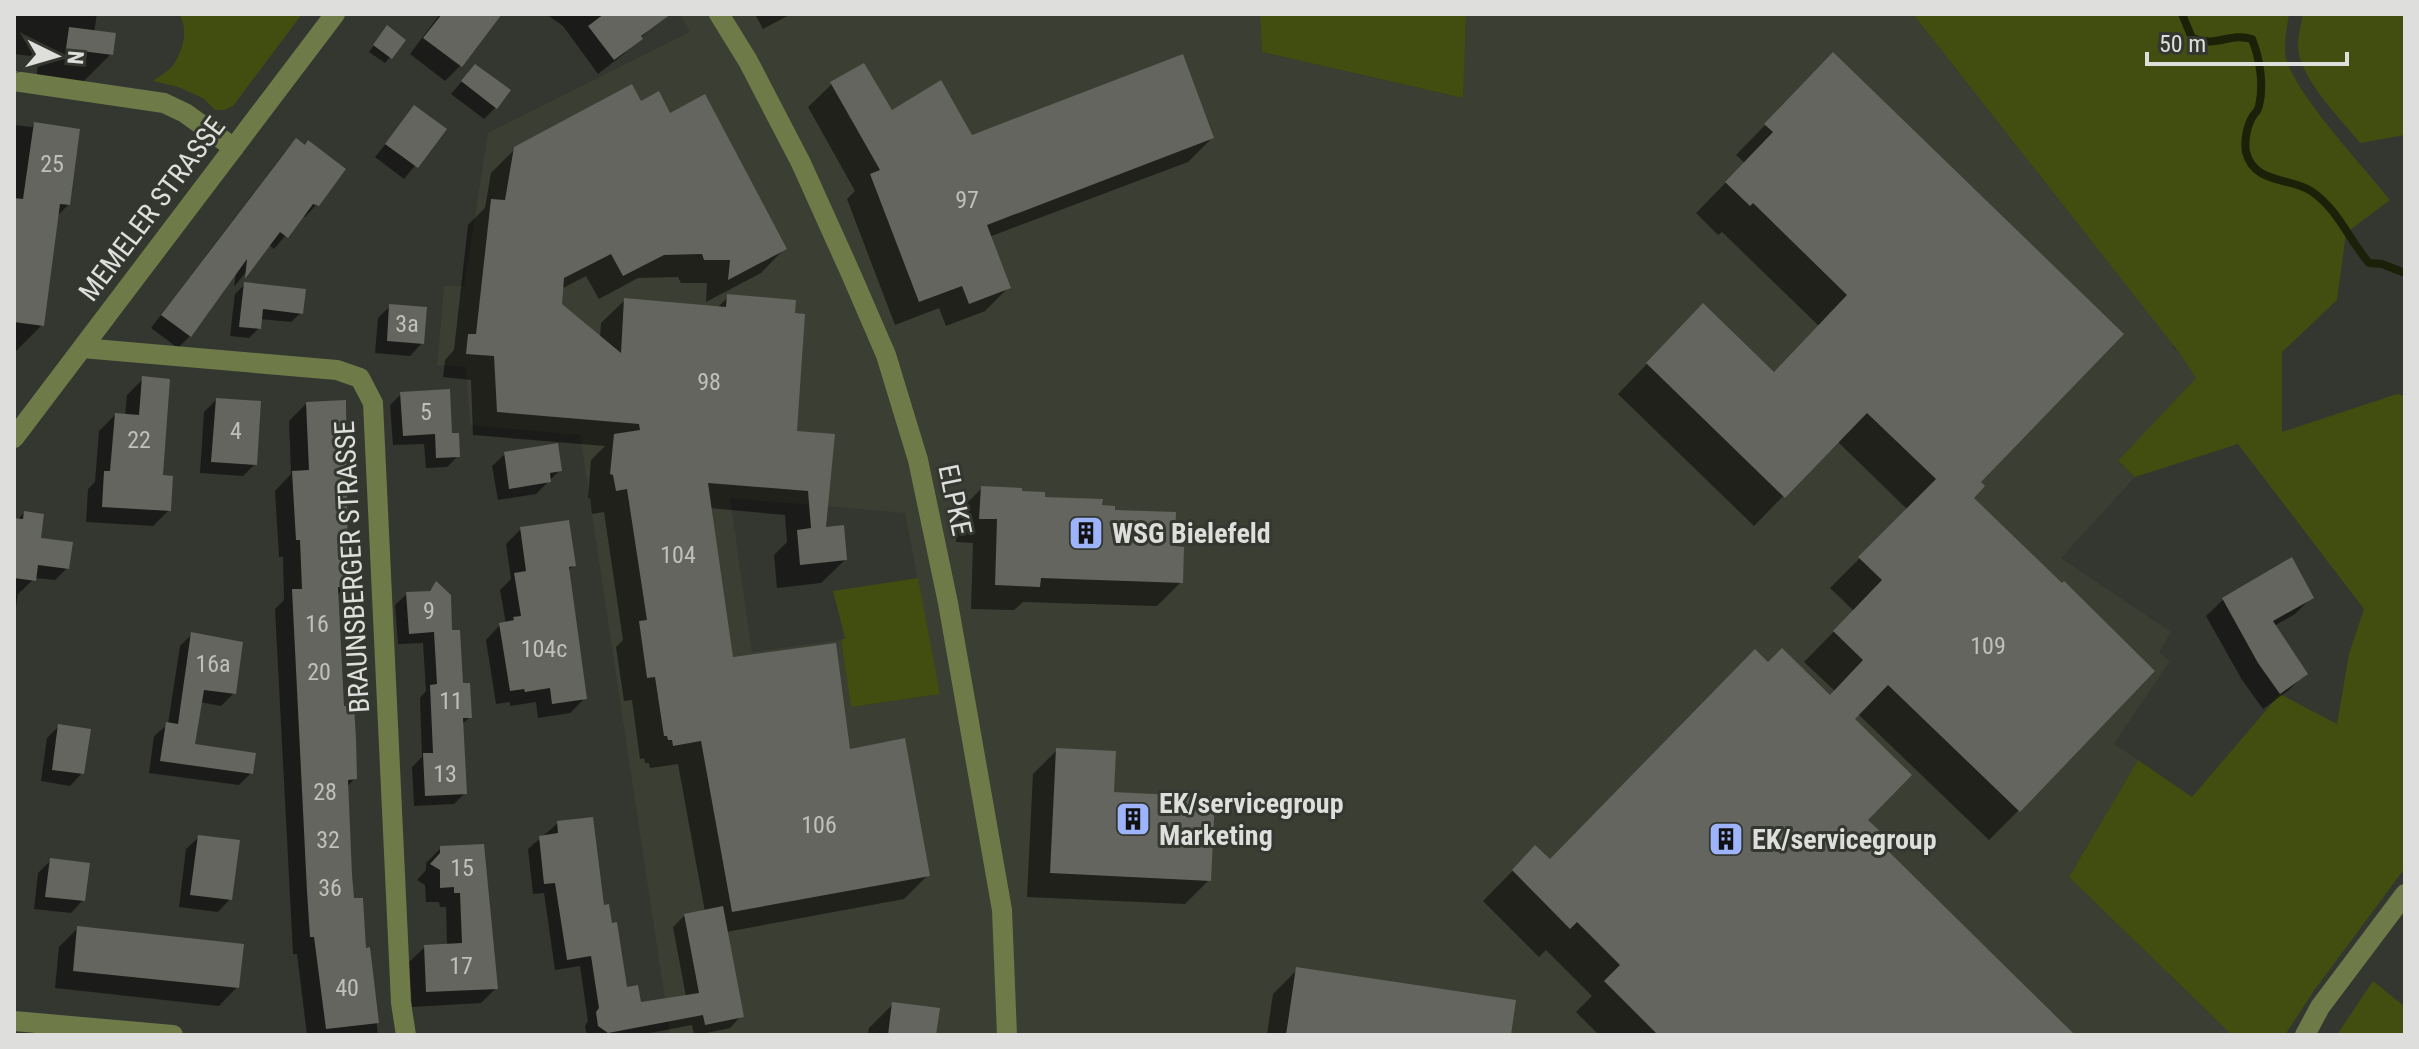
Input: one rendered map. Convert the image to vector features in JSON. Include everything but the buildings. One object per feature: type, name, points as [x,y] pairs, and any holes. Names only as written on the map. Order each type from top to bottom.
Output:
[{"type":"street","name":"MEMELER STRASSE","points":[[14,438],[335,14]]},
{"type":"street","name":"ELPKE","points":[[719,14],[748,61],[820,204],[886,355],[918,460],[948,603],[1002,910],[1007,1035]]},
{"type":"street","points":[[14,81],[164,103],[185,113],[234,148]]},
{"type":"street","name":"BRAUNSBERGER STRASSE","points":[[82,348],[337,370],[360,378],[373,403],[401,1003],[406,1035]]},
{"type":"street","points":[[2305,1035],[2320,1007],[2405,894]]},
{"type":"street","points":[[14,1021],[173,1035]]},
{"type":"shaded area","points":[[680,14],[1260,14],[1262,52],[1462,98],[1466,14],[1913,14],[2174,345],[2172,347],[2196,378],[2118,462],[2135,477],[2061,558],[2171,632],[2159,652],[2170,661],[2114,744],[2138,760],[2069,877],[2232,1035],[665,1035],[670,1033],[580,435],[470,425],[466,367],[437,365],[444,286],[464,286],[488,133],[690,32]],"holes":[[[730,498],[905,513],[940,694],[851,707],[841,640],[752,652]]]},
{"type":"green space","points":[[179,14],[302,14],[233,106],[215,110],[203,98],[153,81],[172,67],[180,52],[184,26]]},
{"type":"green space","points":[[1260,14],[1466,14],[1463,98],[1262,52]]},
{"type":"green space","points":[[1913,14],[2289,14],[2285,53],[2292,73],[2316,110],[2390,200],[2346,233],[2337,300],[2282,352],[2282,432],[2397,394],[2405,396],[2405,868],[2285,1035],[2232,1035],[2069,877],[2138,760],[2192,797],[2280,694],[2337,724],[2349,654],[2364,609],[2238,444],[2135,477],[2118,461],[2196,378]]},
{"type":"green space","points":[[2303,14],[2405,14],[2405,135],[2360,143],[2332,110],[2305,71],[2300,58],[2298,42]]},
{"type":"green space","points":[[918,578],[940,694],[851,707],[841,640],[845,638],[833,591]]},
{"type":"green space","points":[[2373,981],[2405,1007],[2405,1035],[2337,1035]]},
{"type":"waterway","points":[[2182,14],[2192,38],[2201,41],[2237,37],[2252,39],[2259,63],[2261,89],[2245,148],[2256,170],[2311,191],[2336,216],[2369,263],[2382,264],[2405,273]]},
{"type":"place","name":"WSG Bielefeld","points":[[1086,533]]},
{"type":"place","name":"EK/servicegroup Marketing","points":[[1133,819]]},
{"type":"place","name":"EK/servicegroup","points":[[1726,839]]}]
